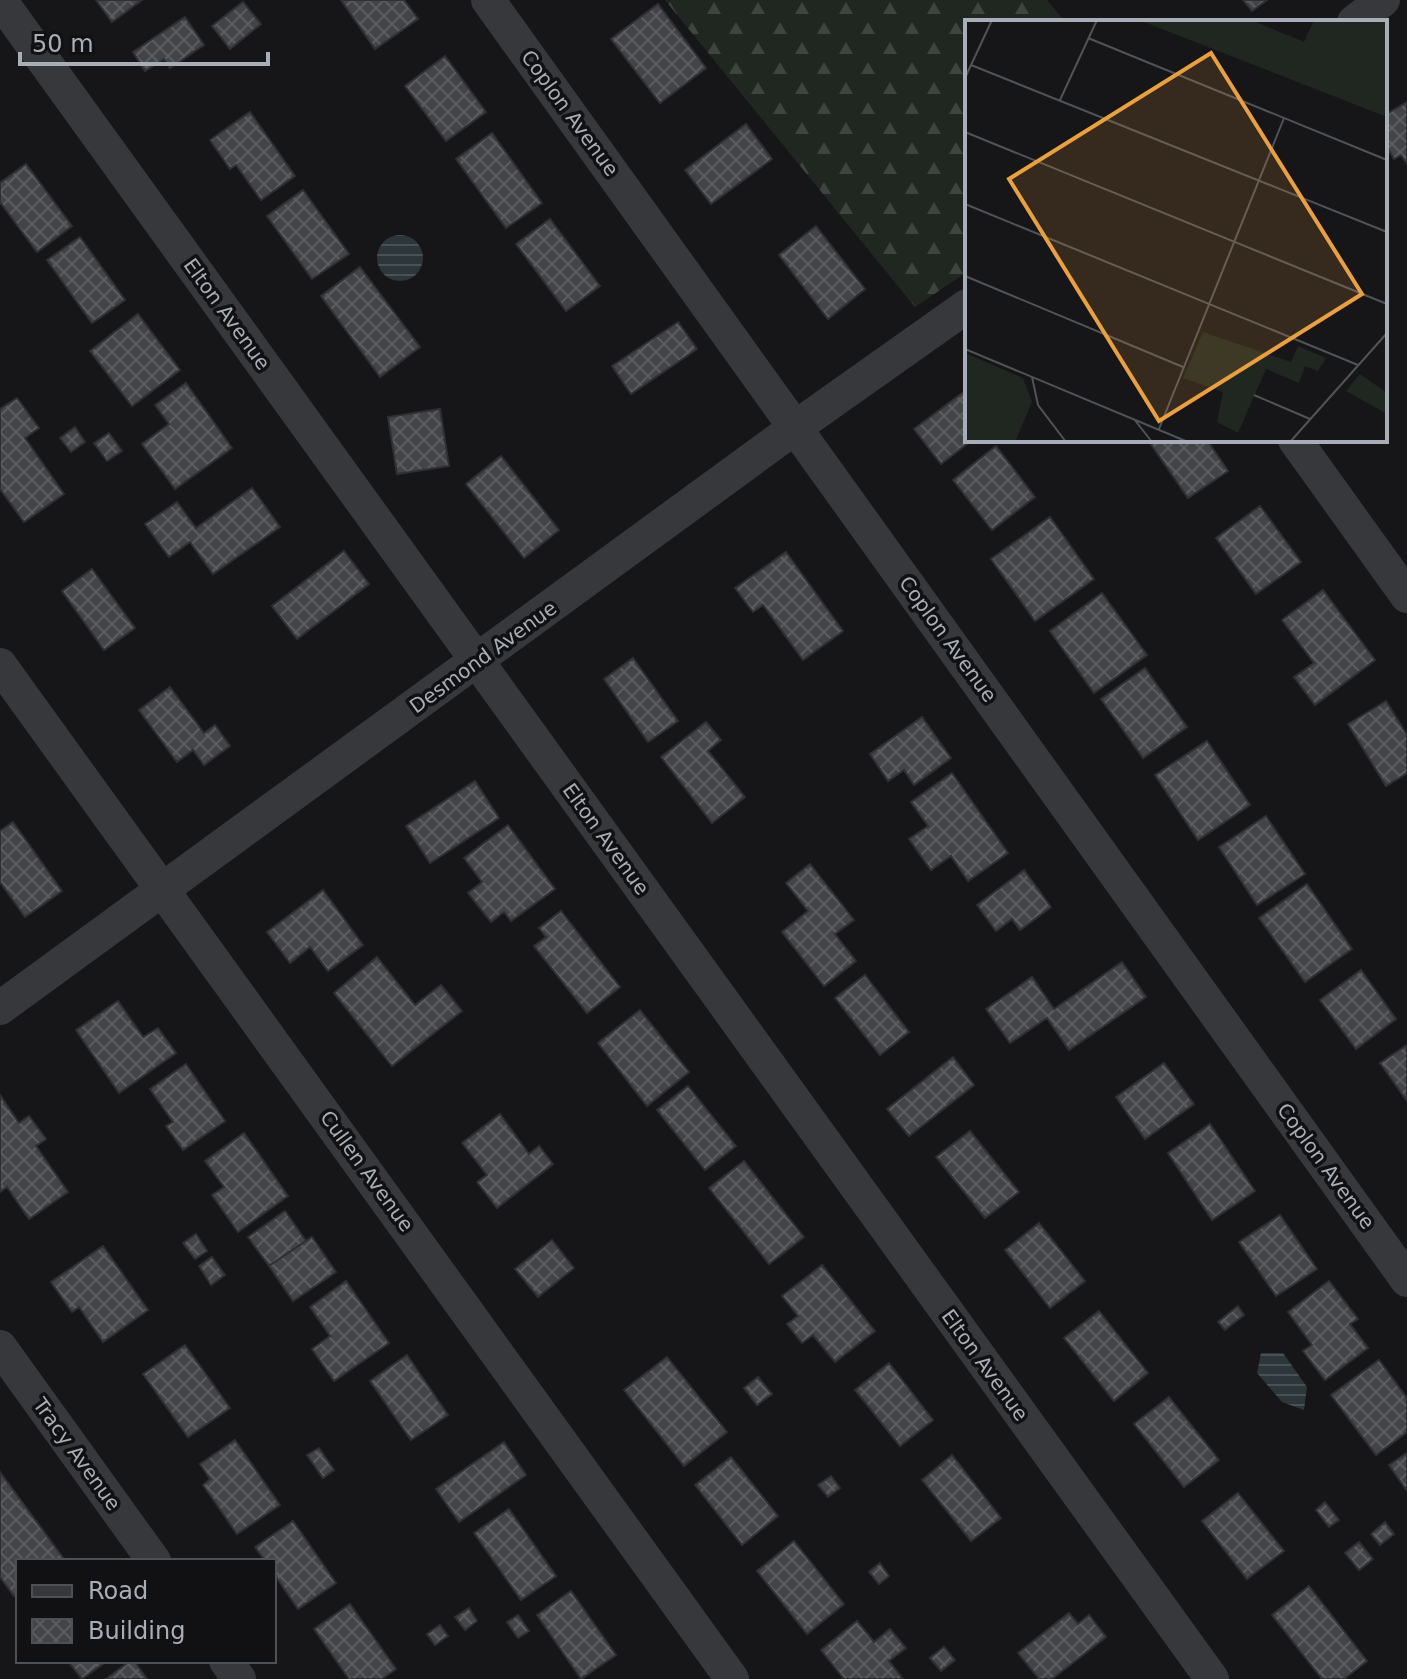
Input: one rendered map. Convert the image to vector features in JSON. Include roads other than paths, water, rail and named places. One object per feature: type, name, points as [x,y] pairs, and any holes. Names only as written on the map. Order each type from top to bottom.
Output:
[{"type":"street","name":"Elton Avenue","points":[[0,0],[1212,1679]]},
{"type":"street","name":"Coplon Avenue","points":[[488,0],[1407,1280]]},
{"type":"street","points":[[1357,20],[1383,0]]},
{"type":"street","name":"Desmond Avenue","points":[[0,1008],[796,427],[965,307]]},
{"type":"street","points":[[1296,442],[1407,596]]},
{"type":"street","name":"Cullen Avenue","points":[[0,665],[732,1679]]},
{"type":"street","name":"Tracy Avenue","points":[[0,1347],[153,1559]]}]
